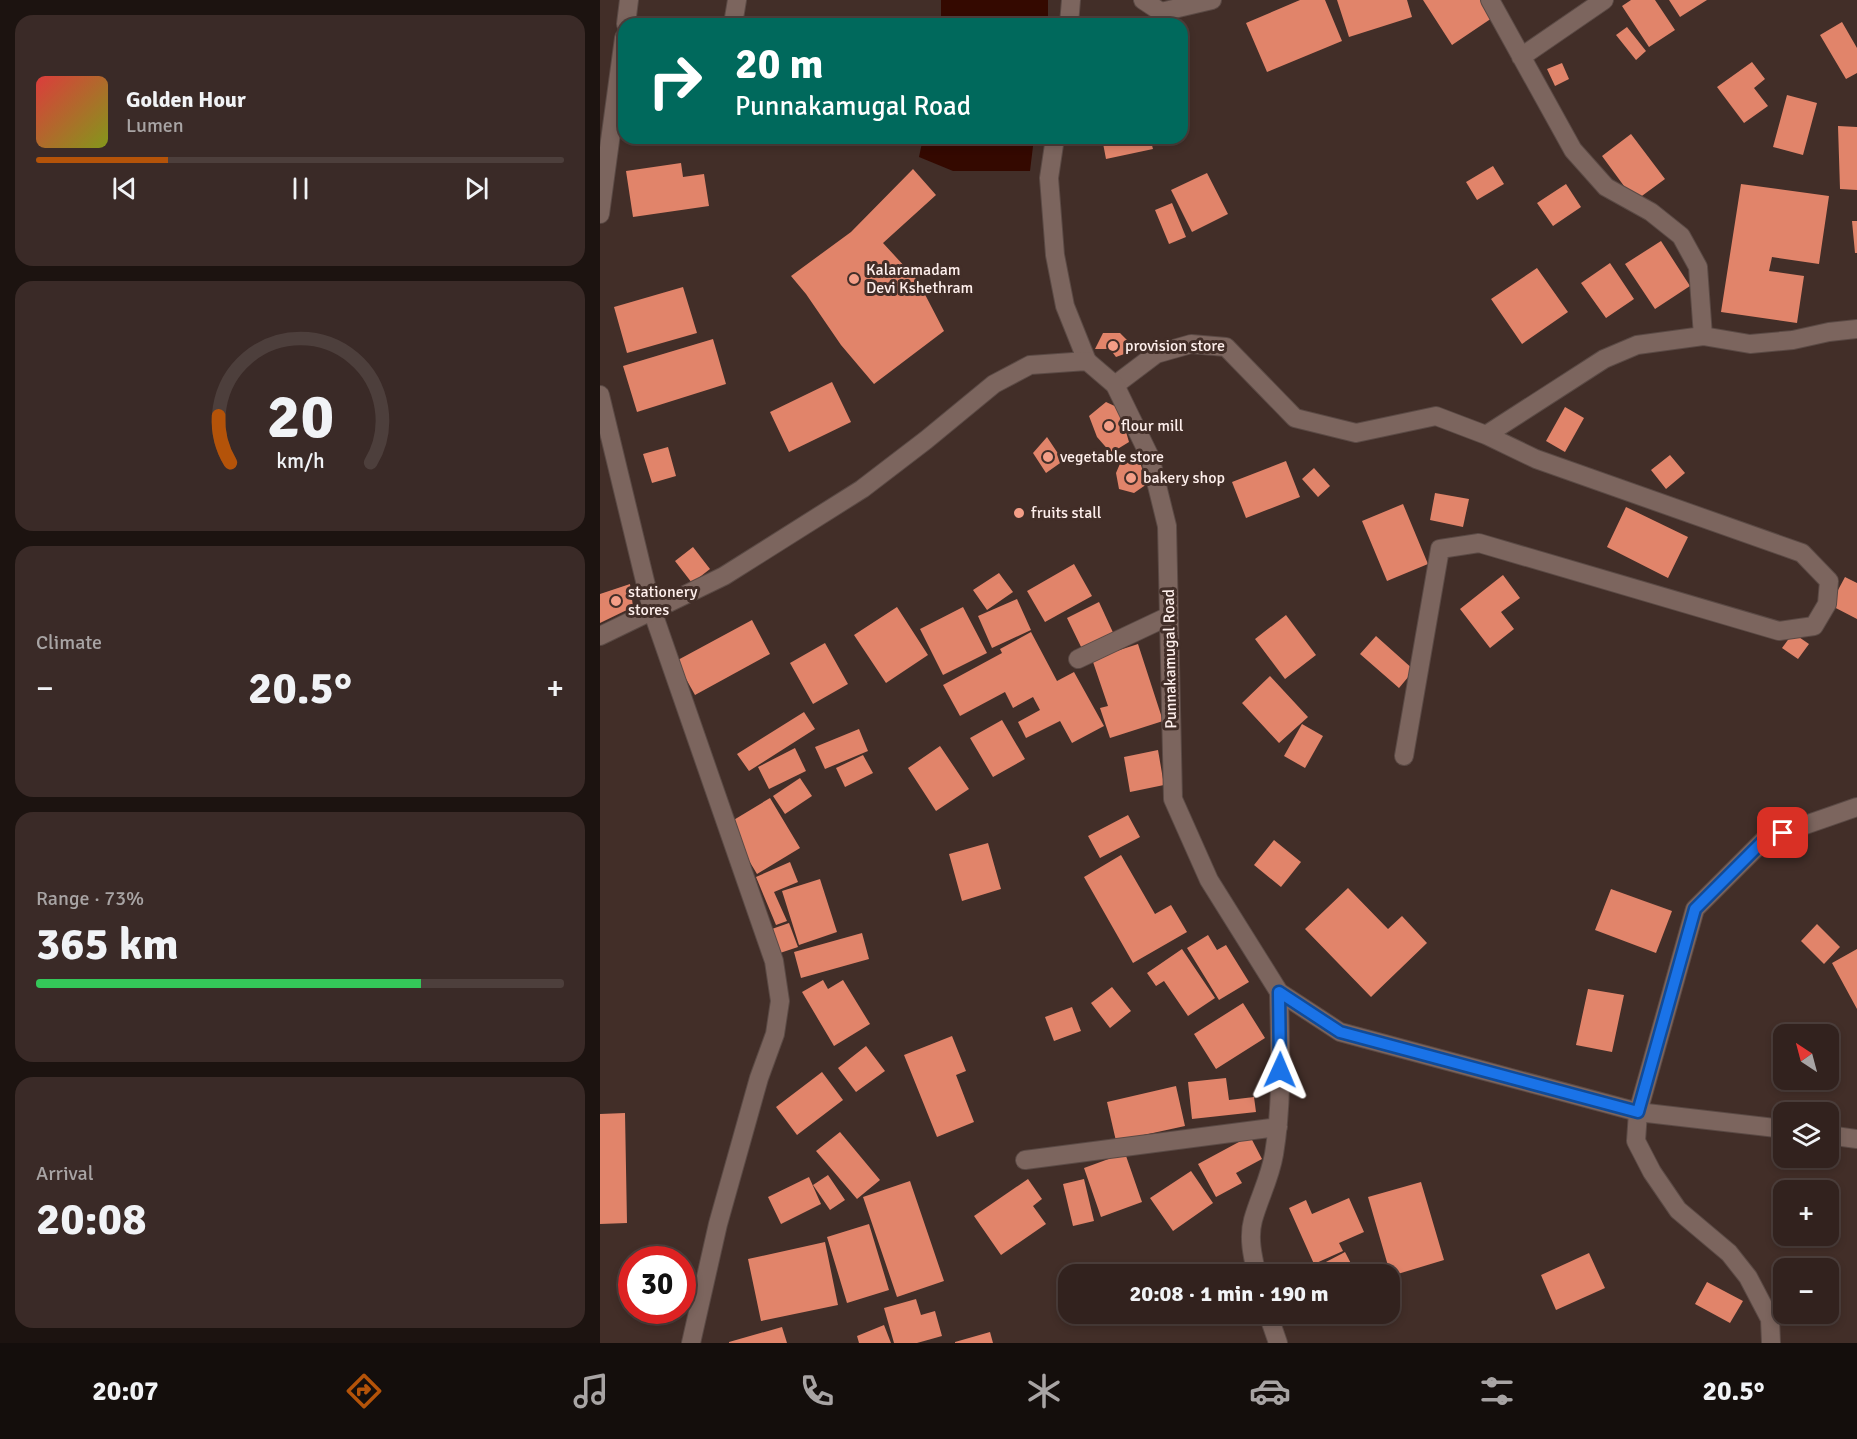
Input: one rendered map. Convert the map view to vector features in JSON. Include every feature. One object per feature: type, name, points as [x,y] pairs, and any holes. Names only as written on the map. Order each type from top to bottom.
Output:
[{"type":"street","points":[[627,18],[629,0]]},
{"type":"street","points":[[735,18],[737,0]]},
{"type":"street","points":[[1070,18],[1071,0]]},
{"type":"street","points":[[1143,0],[1161,12],[1212,0]]},
{"type":"street","points":[[1490,0],[1573,150],[1606,187],[1651,212],[1681,236],[1698,267],[1703,336]]},
{"type":"street","points":[[1521,57],[1604,0]]},
{"type":"street","points":[[600,214],[618,82]]},
{"type":"street","points":[[600,636],[724,576],[862,489],[994,384],[1030,364],[1087,361],[1065,306],[1055,255],[1049,178],[1054,144]]},
{"type":"street","points":[[1486,435],[1604,359],[1637,345],[1703,336],[1750,344],[1793,340],[1857,329]]},
{"type":"street","points":[[1115,385],[1156,354],[1191,344],[1226,347],[1295,418],[1356,433],[1436,416],[1486,435],[1536,459],[1802,553],[1829,581],[1827,604],[1814,626],[1779,631],[1479,543],[1440,549],[1404,756]]},
{"type":"street","name":"Punnakamugal Road","points":[[1087,361],[1115,385],[1150,457],[1167,526],[1173,799],[1209,880],[1279,992],[1340,1032],[1638,1112],[1773,1128]]},
{"type":"street","points":[[600,395],[652,610],[774,961],[780,1001],[775,1034],[759,1078],[718,1224],[691,1343]]},
{"type":"street","points":[[1078,659],[1169,616]]},
{"type":"street","points":[[1771,1343],[1770,1319],[1748,1277],[1729,1253],[1678,1210],[1652,1172],[1636,1141],[1638,1112],[1695,909],[1765,839],[1857,807]]},
{"type":"street","points":[[1254,1264],[1251,1254],[1252,1222],[1269,1178],[1278,1127],[1279,992]]},
{"type":"street","points":[[1025,1160],[1278,1127]]},
{"type":"street","points":[[1839,1137],[1857,1139]]},
{"type":"street","points":[[1271,1324],[1278,1343]]},
{"type":"shaded area","points":[[941,0],[1048,0],[1048,18],[941,18]]},
{"type":"shaded area","points":[[922,144],[1033,144],[1030,171],[953,171],[919,157]]},
{"type":"building","points":[[1300,0],[1325,0],[1342,41],[1267,72],[1246,23]]},
{"type":"building","points":[[1337,0],[1407,0],[1412,17],[1349,37]]},
{"type":"building","points":[[1423,0],[1480,0],[1492,18],[1452,45]]},
{"type":"building","points":[[1631,0],[1655,0],[1675,30],[1649,47],[1622,6]]},
{"type":"building","points":[[1669,0],[1707,0],[1680,17]]},
{"type":"building","points":[[1842,22],[1857,48],[1857,73],[1846,79],[1820,35]]},
{"type":"building","points":[[1627,27],[1646,51],[1636,60],[1616,35]]},
{"type":"building","points":[[1752,62],[1765,79],[1754,88],[1768,106],[1744,123],[1717,87]]},
{"type":"building","points":[[1562,63],[1569,79],[1555,86],[1547,69]]},
{"type":"building","points":[[1787,95],[1817,103],[1803,155],[1773,147]]},
{"type":"building","points":[[1838,126],[1857,127],[1857,190],[1840,189]]},
{"type":"building","points":[[1631,134],[1665,179],[1635,201],[1602,156]]},
{"type":"building","points":[[1103,144],[1152,144],[1153,149],[1106,159]]},
{"type":"building","points":[[681,163],[683,177],[704,174],[709,206],[633,217],[626,171]]},
{"type":"building","points":[[1493,166],[1504,184],[1477,200],[1466,182]]},
{"type":"building","name":"Kalaramadam Devi Kshethram","points":[[913,169],[936,195],[883,243],[918,281],[944,331],[874,384],[841,345],[791,276],[851,232]]},
{"type":"building","points":[[1207,173],[1228,214],[1192,232],[1171,190]]},
{"type":"building","points":[[1566,184],[1581,207],[1553,226],[1537,203]]},
{"type":"building","points":[[1741,184],[1829,196],[1819,264],[1772,257],[1769,271],[1804,276],[1797,323],[1721,312]]},
{"type":"building","points":[[1172,203],[1186,237],[1169,244],[1155,210]]},
{"type":"building","points":[[1852,221],[1857,221],[1857,253],[1855,253]]},
{"type":"building","points":[[1661,241],[1690,286],[1655,309],[1625,264]]},
{"type":"building","points":[[1610,263],[1634,299],[1606,318],[1581,283]]},
{"type":"building","points":[[1537,268],[1568,312],[1522,344],[1491,299]]},
{"type":"building","points":[[683,287],[697,333],[627,353],[614,307]]},
{"type":"building","name":"provision store","points":[[1103,333],[1120,333],[1130,343],[1127,353],[1116,357],[1110,349],[1095,349]]},
{"type":"building","points":[[713,339],[726,384],[637,412],[623,366]]},
{"type":"building","points":[[832,382],[851,422],[789,452],[770,412]]},
{"type":"building","name":"flour mill","points":[[1106,402],[1119,408],[1129,442],[1111,453],[1097,437],[1089,416]]},
{"type":"building","points":[[1565,407],[1584,418],[1565,452],[1546,441]]},
{"type":"building","name":"vegetable store","points":[[1047,437],[1063,461],[1046,473],[1033,453]]},
{"type":"building","points":[[668,447],[676,476],[652,483],[643,454]]},
{"type":"building","points":[[1670,455],[1685,473],[1666,489],[1651,470]]},
{"type":"building","name":"bakery shop","points":[[1138,456],[1147,484],[1134,493],[1119,489],[1116,473],[1122,459]]},
{"type":"building","points":[[1286,461],[1300,497],[1246,518],[1232,482]]},
{"type":"building","points":[[1314,468],[1330,486],[1318,497],[1302,479]]},
{"type":"building","points":[[1435,493],[1469,499],[1463,527],[1430,520]]},
{"type":"building","points":[[1403,504],[1428,564],[1387,581],[1362,521]]},
{"type":"building","points":[[1626,507],[1688,537],[1668,578],[1607,547]]},
{"type":"building","points":[[693,547],[710,569],[692,583],[675,561]]},
{"type":"building","points":[[1074,564],[1092,596],[1045,622],[1027,591]]},
{"type":"building","points":[[999,573],[1013,592],[987,610],[973,590]]},
{"type":"building","points":[[1503,575],[1520,598],[1501,612],[1514,629],[1490,648],[1460,609]]},
{"type":"building","points":[[1845,577],[1857,583],[1857,619],[1830,605]]},
{"type":"building","name":"stationery stores","points":[[630,584],[633,607],[600,623],[600,594]]},
{"type":"building","points":[[1017,599],[1031,630],[992,648],[978,616]]},
{"type":"building","points":[[1099,602],[1116,639],[1085,655],[1067,618]]},
{"type":"building","points":[[897,607],[928,655],[886,683],[854,635]]},
{"type":"building","points":[[963,607],[987,653],[943,675],[920,629]]},
{"type":"building","points":[[1286,615],[1316,655],[1285,679],[1255,639]]},
{"type":"building","points":[[752,620],[770,654],[695,695],[676,661]]},
{"type":"building","points":[[1031,632],[1057,681],[1074,672],[1104,726],[1072,743],[1060,721],[1026,738],[1018,722],[1040,710],[1033,697],[1013,708],[1005,692],[960,716],[943,685],[1002,653],[1000,649]]},
{"type":"building","points":[[1793,633],[1809,644],[1798,659],[1782,648]]},
{"type":"building","points":[[1376,636],[1414,670],[1399,688],[1360,654]]},
{"type":"building","points":[[825,643],[848,684],[813,704],[790,663]]},
{"type":"building","points":[[1138,644],[1163,721],[1110,738],[1100,708],[1108,706],[1092,659]]},
{"type":"building","points":[[1270,676],[1308,717],[1279,743],[1242,703]]},
{"type":"building","points":[[804,712],[815,729],[749,771],[737,754]]},
{"type":"building","points":[[1002,720],[1025,759],[993,777],[970,738]]},
{"type":"building","points":[[1302,724],[1323,736],[1305,768],[1284,756]]},
{"type":"building","points":[[859,729],[868,751],[825,769],[815,747]]},
{"type":"building","points":[[940,746],[969,789],[936,811],[908,768]]},
{"type":"building","points":[[795,748],[806,771],[769,789],[758,767]]},
{"type":"building","points":[[1158,750],[1164,785],[1130,792],[1124,757]]},
{"type":"building","points":[[863,755],[873,773],[845,787],[836,768]]},
{"type":"building","points":[[800,778],[812,796],[785,814],[773,796]]},
{"type":"building","points":[[770,798],[800,848],[757,874],[727,824]]},
{"type":"building","points":[[1128,815],[1140,837],[1100,858],[1088,836]]},
{"type":"building","points":[[1274,840],[1301,862],[1281,887],[1254,865]]},
{"type":"building","points":[[988,843],[1001,889],[962,901],[949,854]]},
{"type":"building","points":[[1121,855],[1155,914],[1171,905],[1187,932],[1133,963],[1084,877]]},
{"type":"building","points":[[790,862],[798,882],[774,892],[787,921],[776,925],[756,877]]},
{"type":"building","points":[[820,879],[837,932],[799,945],[782,891]]},
{"type":"building","points":[[1348,888],[1388,929],[1402,916],[1427,943],[1371,997],[1305,929]]},
{"type":"building","points":[[1611,889],[1672,911],[1656,953],[1595,930]]},
{"type":"building","points":[[789,923],[798,947],[777,954],[769,930]]},
{"type":"building","points":[[1817,924],[1840,947],[1824,964],[1801,941]]},
{"type":"building","points":[[862,933],[869,959],[801,978],[794,952]]},
{"type":"building","points":[[1208,935],[1217,950],[1226,945],[1249,982],[1219,1000],[1187,948]]},
{"type":"building","points":[[1182,949],[1215,998],[1188,1016],[1164,981],[1156,986],[1147,973]]},
{"type":"building","points":[[1857,949],[1857,1009],[1832,963]]},
{"type":"building","points":[[823,980],[828,989],[843,980],[870,1024],[834,1046],[802,992]]},
{"type":"building","points":[[1112,987],[1131,1011],[1110,1028],[1091,1003]]},
{"type":"building","points":[[1588,989],[1624,995],[1612,1052],[1576,1045]]},
{"type":"building","points":[[1243,1003],[1265,1038],[1216,1069],[1194,1034]]},
{"type":"building","points":[[1072,1007],[1081,1031],[1054,1041],[1045,1017]]},
{"type":"building","points":[[952,1036],[966,1071],[956,1075],[974,1122],[937,1137],[904,1055]]},
{"type":"building","points":[[866,1046],[885,1071],[856,1092],[838,1068]]},
{"type":"building","points":[[822,1072],[843,1100],[797,1135],[776,1107]]},
{"type":"building","points":[[1226,1078],[1229,1100],[1254,1097],[1256,1112],[1192,1119],[1188,1082]]},
{"type":"building","points":[[1176,1086],[1185,1126],[1116,1141],[1107,1102]]},
{"type":"building","points":[[625,1113],[627,1223],[600,1224],[600,1114]]},
{"type":"building","points":[[840,1132],[880,1180],[857,1199],[816,1151]]},
{"type":"building","points":[[1250,1136],[1262,1159],[1236,1173],[1242,1183],[1216,1197],[1198,1164]]},
{"type":"building","points":[[1125,1153],[1142,1202],[1101,1217],[1084,1168]]},
{"type":"building","points":[[1191,1171],[1213,1203],[1173,1231],[1150,1198]]},
{"type":"building","points":[[828,1175],[845,1200],[830,1210],[813,1185]]},
{"type":"building","points":[[809,1177],[821,1204],[781,1224],[768,1197]]},
{"type":"building","points":[[1028,1179],[1042,1199],[1033,1206],[1046,1224],[1001,1255],[974,1216]]},
{"type":"building","points":[[1084,1179],[1094,1221],[1073,1226],[1063,1184]]},
{"type":"building","points":[[910,1181],[944,1281],[897,1297],[863,1197]]},
{"type":"building","points":[[1421,1182],[1444,1260],[1400,1273],[1400,1264],[1388,1264],[1368,1197]]},
{"type":"building","points":[[1349,1198],[1364,1232],[1339,1243],[1343,1251],[1314,1264],[1289,1208],[1306,1200],[1312,1214]]},
{"type":"building","points":[[869,1224],[889,1290],[847,1303],[827,1237]]},
{"type":"building","points":[[825,1242],[838,1305],[761,1321],[748,1259]]},
{"type":"building","points":[[1345,1252],[1351,1264],[1322,1264]]},
{"type":"building","points":[[1589,1253],[1605,1288],[1556,1310],[1541,1275]]},
{"type":"building","points":[[1707,1282],[1743,1301],[1730,1323],[1695,1304]]},
{"type":"building","points":[[916,1299],[921,1315],[935,1311],[942,1336],[917,1343],[894,1343],[884,1308]]},
{"type":"building","points":[[884,1325],[891,1343],[859,1343],[857,1336]]},
{"type":"building","points":[[782,1327],[787,1343],[729,1343],[729,1342]]},
{"type":"building","points":[[990,1332],[993,1343],[955,1343],[955,1342]]},
{"type":"place","name":"Kalaramadam Devi Kshethram","points":[[854,279]]},
{"type":"place","name":"provision store","points":[[1113,346]]},
{"type":"place","name":"flour mill","points":[[1109,426]]},
{"type":"place","name":"vegetable store","points":[[1048,457]]},
{"type":"place","name":"bakery shop","points":[[1131,478]]},
{"type":"place","name":"fruits stall","points":[[1019,513]]},
{"type":"place","name":"stationery stores","points":[[616,601]]},
{"type":"route","points":[[1280,1070],[1279,992],[1340,1032],[1638,1112],[1695,909],[1765,839],[1783,833]]}]
